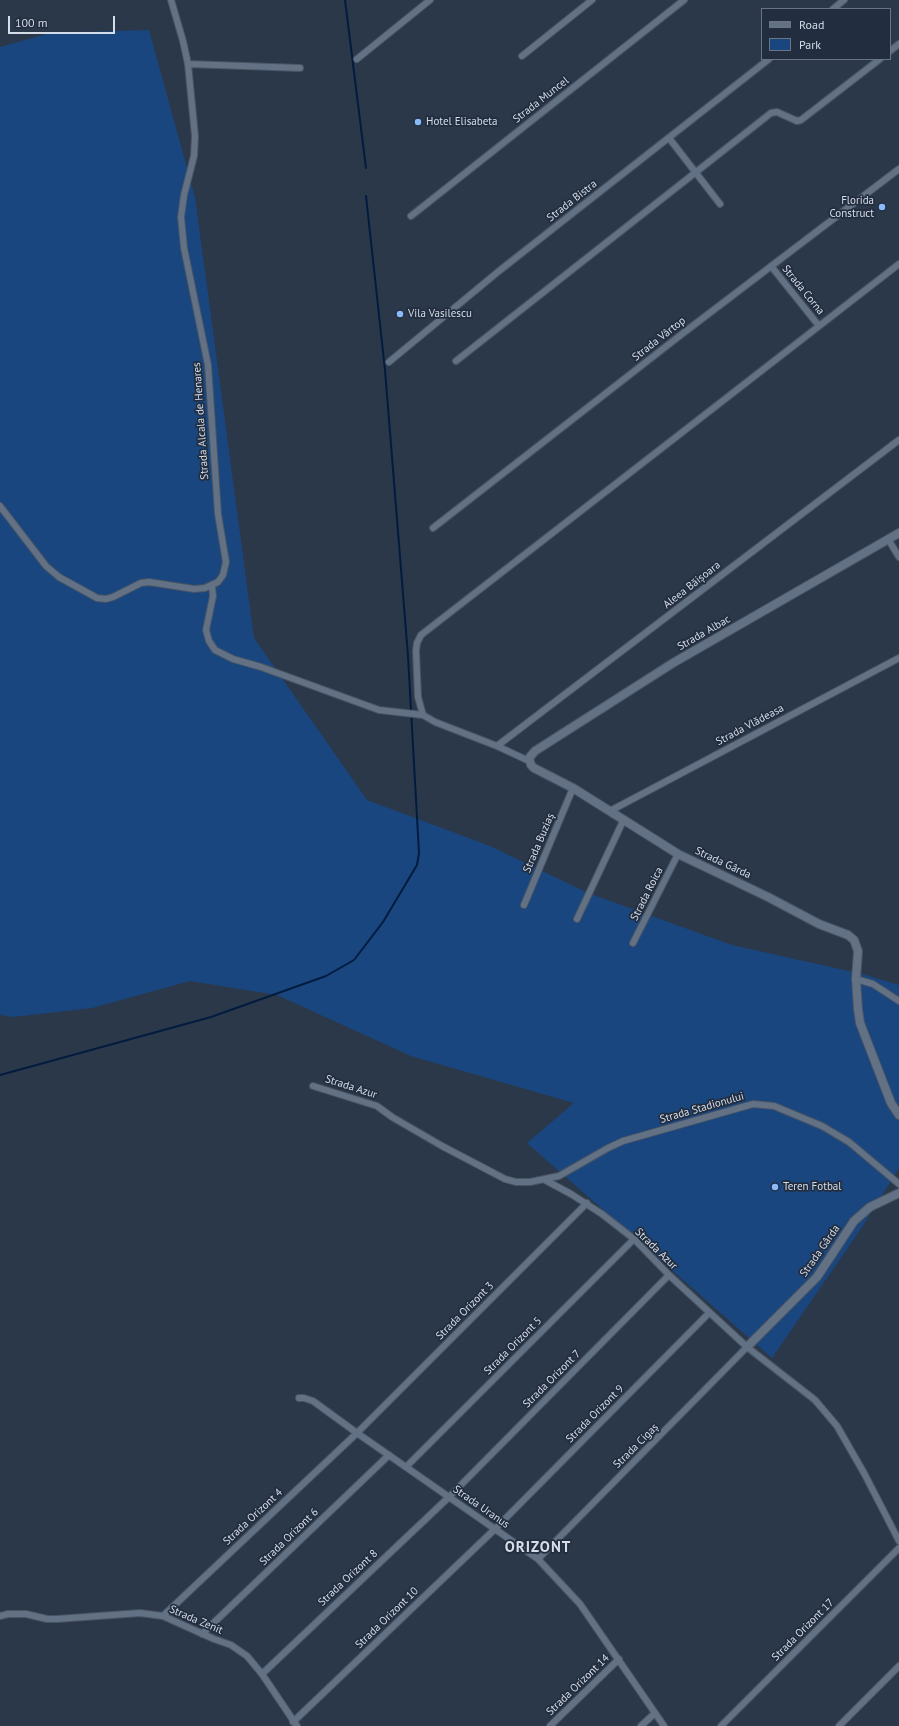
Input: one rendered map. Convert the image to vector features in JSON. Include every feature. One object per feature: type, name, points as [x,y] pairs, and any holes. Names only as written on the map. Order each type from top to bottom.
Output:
[{"type":"street","name":"Strada Alcala de Henares","points":[[171,0],[188,64],[195,147],[184,195],[181,217],[184,248],[208,365],[218,514],[226,562],[223,574],[218,582],[212,586]]},
{"type":"street","points":[[357,59],[430,0]]},
{"type":"street","points":[[522,56],[592,0]]},
{"type":"street","name":"Strada Muncel","points":[[411,216],[684,0]]},
{"type":"street","points":[[834,8],[844,0]]},
{"type":"street","points":[[891,50],[899,44]]},
{"type":"street","name":"Strada Bistra","points":[[389,362],[499,271],[768,60]]},
{"type":"street","points":[[456,361],[771,114],[777,112],[797,121],[801,120],[879,60]]},
{"type":"street","points":[[188,64],[300,68]]},
{"type":"street","points":[[669,138],[720,204]]},
{"type":"street","name":"Strada Vârtop","points":[[433,528],[771,266],[899,169]]},
{"type":"street","points":[[421,715],[418,697],[416,651],[417,644],[421,636],[899,264]]},
{"type":"street","name":"Strada Corna","points":[[771,266],[820,326]]},
{"type":"street","name":"Aleea Băișoara","points":[[496,746],[899,440]]},
{"type":"street","points":[[0,506],[46,566],[59,577],[97,598],[106,599],[114,597],[141,583],[149,582],[194,590],[212,586]]},
{"type":"street","name":"Strada Albac","points":[[529,761],[531,753],[673,663],[899,533]]},
{"type":"street","points":[[888,539],[899,557]]},
{"type":"street","name":"Strada Gârda","points":[[212,586],[213,596],[206,630],[209,640],[215,650],[233,659],[261,667],[379,710],[421,715],[496,746],[529,761],[531,765],[539,771],[573,788],[678,854],[768,897],[819,924],[848,935],[854,940],[858,951],[856,979],[860,1023],[892,1103],[899,1115]]},
{"type":"street","name":"Strada Vlădeasa","points":[[610,811],[899,658]]},
{"type":"street","name":"Strada Buziaș","points":[[524,905],[573,788]]},
{"type":"street","points":[[577,919],[624,819]]},
{"type":"street","name":"Strada Roica","points":[[633,943],[678,854]]},
{"type":"street","points":[[856,979],[873,984],[899,1001]]},
{"type":"street","name":"Strada Azur","points":[[313,1086],[377,1106],[392,1117],[442,1146],[505,1179],[516,1182],[545,1180],[587,1203],[602,1214],[634,1240],[709,1313],[747,1347],[814,1400],[827,1413],[864,1473],[899,1540]]},
{"type":"street","name":"Strada Stadionului","points":[[545,1180],[559,1176],[608,1148],[624,1141],[753,1104],[774,1106],[822,1126],[849,1142],[899,1184]]},
{"type":"street","name":"Strada Gârda","points":[[747,1347],[817,1277],[854,1221],[870,1207],[897,1197]]},
{"type":"street","name":"Strada Orizont 3","points":[[357,1433],[587,1203]]},
{"type":"street","name":"Strada Orizont 5","points":[[406,1467],[634,1240]]},
{"type":"street","name":"Strada Orizont 7","points":[[449,1496],[669,1275]]},
{"type":"street","name":"Strada Orizont 9","points":[[495,1529],[709,1313]]},
{"type":"street","name":"Strada Cigaș","points":[[538,1559],[747,1347]]},
{"type":"street","name":"Strada Uranus","points":[[299,1398],[313,1401],[538,1559],[580,1604],[664,1726]]},
{"type":"street","name":"Strada Orizont 4","points":[[163,1616],[357,1433]]},
{"type":"street","name":"Strada Orizont 6","points":[[202,1634],[389,1455]]},
{"type":"street","name":"Strada Orizont 8","points":[[262,1674],[449,1496]]},
{"type":"street","name":"Strada Orizont 10","points":[[295,1724],[495,1529]]},
{"type":"street","name":"Strada Orizont 17","points":[[721,1726],[899,1548]]},
{"type":"street","name":"Strada Zenit","points":[[0,1616],[8,1614],[26,1614],[47,1619],[140,1613],[163,1616],[239,1649],[262,1674],[295,1724]]},
{"type":"street","name":"Strada Orizont 14","points":[[550,1726],[619,1659]]},
{"type":"street","points":[[839,1726],[899,1666]]},
{"type":"street","points":[[641,1726],[655,1713]]},
{"type":"green space","points":[[149,30],[195,197],[254,638],[367,800],[490,846],[588,893],[732,945],[862,974],[899,985],[899,1168],[864,1224],[772,1358],[527,1143],[574,1103],[411,1056],[277,995],[190,981],[92,1008],[13,1017],[0,1015],[0,47],[50,33]]},
{"type":"waterway","points":[[345,0],[366,168]]},
{"type":"waterway","points":[[0,1075],[211,1017],[326,976],[354,960],[383,922],[417,865],[419,853],[408,656],[385,370],[366,196]]},
{"type":"place","name":"Hotel Elisabeta","points":[[418,122]]},
{"type":"place","name":"Florida Construct","points":[[882,207]]},
{"type":"place","name":"Vila Vasilescu","points":[[400,314]]},
{"type":"place","name":"Teren Fotbal","points":[[775,1187]]},
{"type":"district","name":"ORIZONT","points":[[538,1548]]}]
